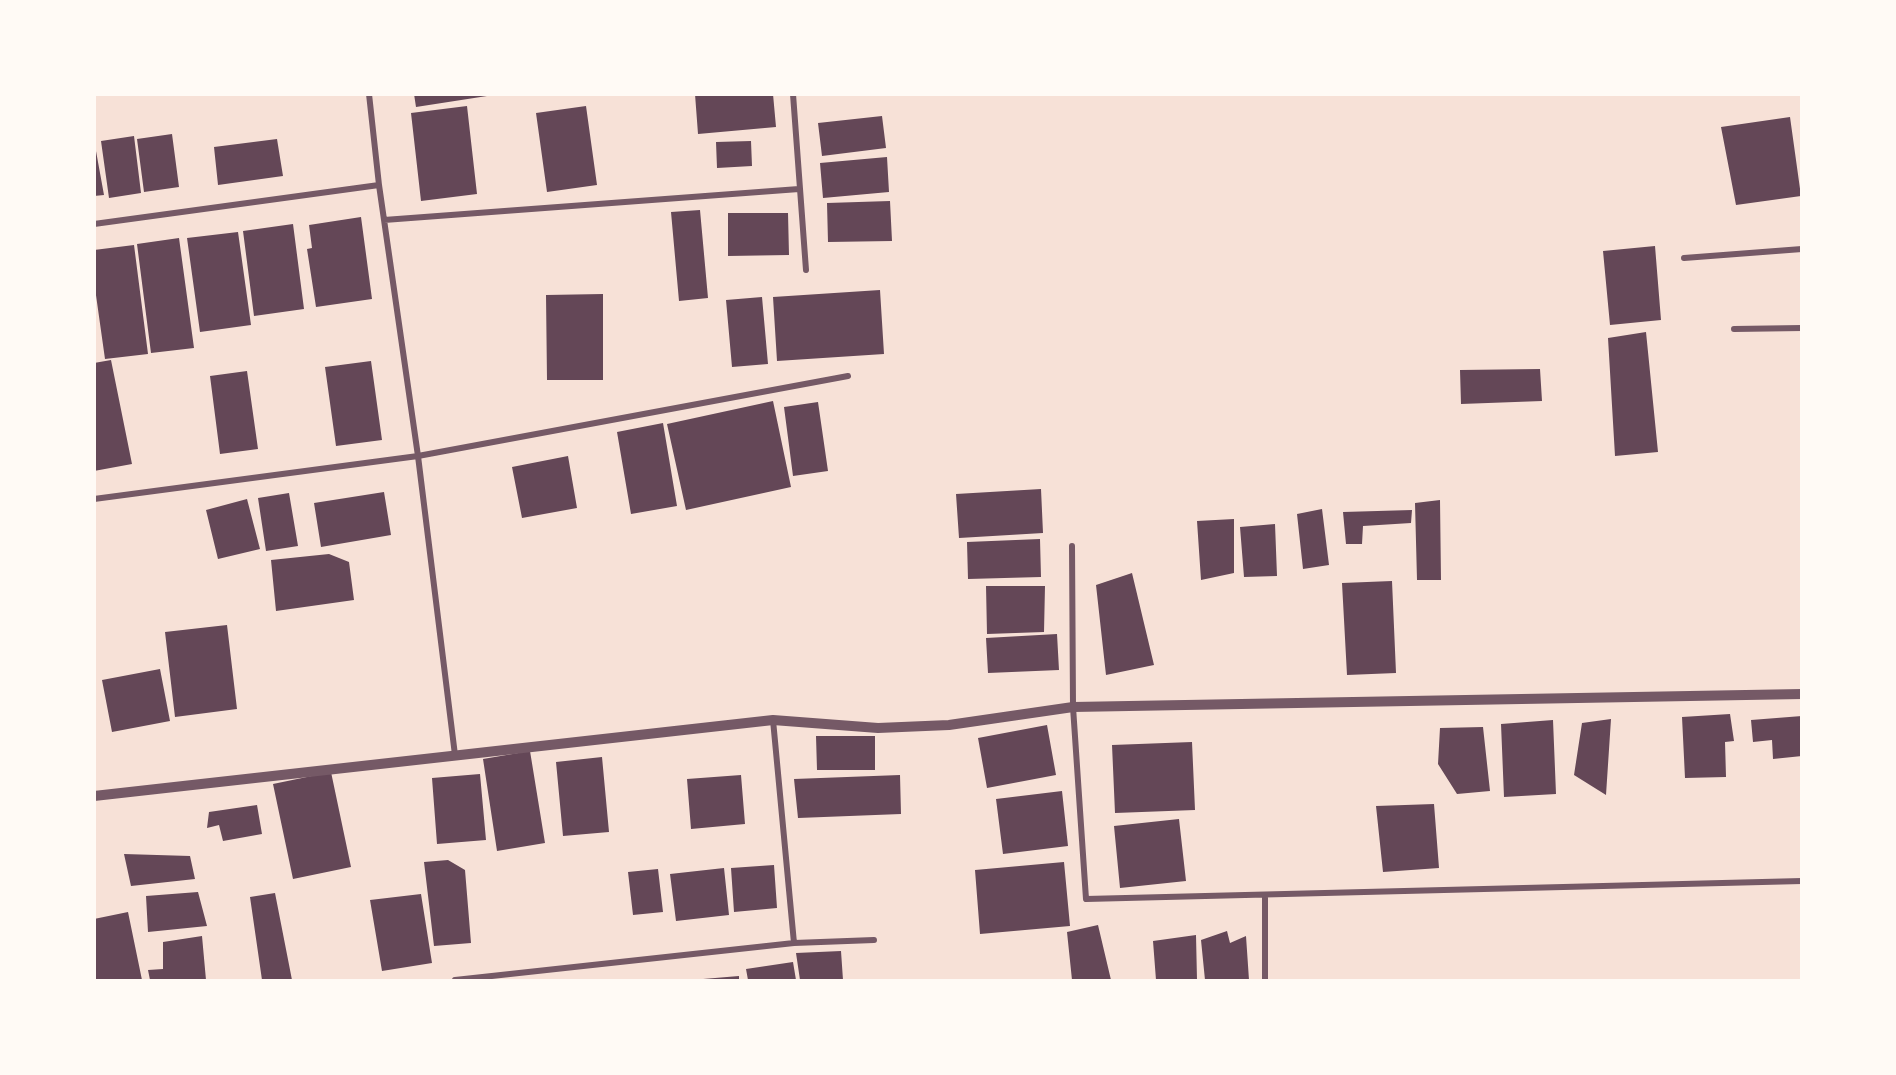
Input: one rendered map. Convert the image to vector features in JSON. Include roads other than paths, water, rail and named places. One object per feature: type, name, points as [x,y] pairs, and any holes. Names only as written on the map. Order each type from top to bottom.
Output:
[{"type":"street","points":[[369,94],[379,184],[418,456],[454,755]]},
{"type":"street","points":[[793,94],[806,270]]},
{"type":"street","points":[[94,224],[379,184]]},
{"type":"street","points":[[384,220],[799,189]]},
{"type":"street","points":[[1684,258],[1802,249]]},
{"type":"street","points":[[1734,329],[1802,328]]},
{"type":"street","points":[[94,499],[418,456],[848,376]]},
{"type":"street","points":[[1072,546],[1073,707],[1086,899],[1802,881]]},
{"type":"street","points":[[94,796],[773,720],[878,728],[949,725],[1073,707],[1802,694]]},
{"type":"street","points":[[773,720],[794,943]]},
{"type":"street","points":[[1265,895],[1265,981]]},
{"type":"street","points":[[456,981],[794,943],[874,940]]}]
